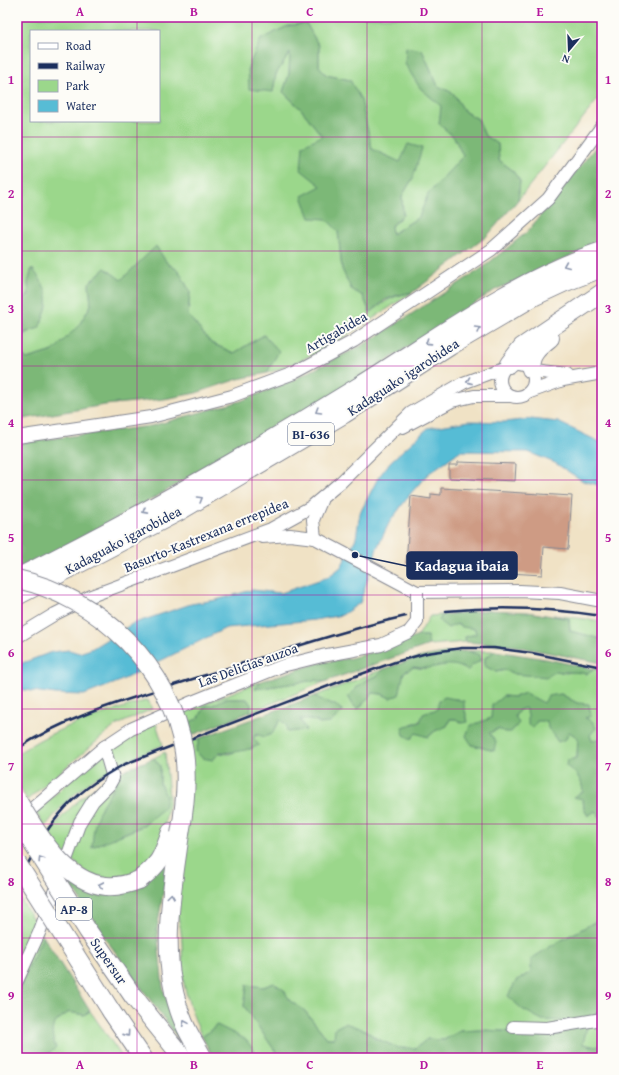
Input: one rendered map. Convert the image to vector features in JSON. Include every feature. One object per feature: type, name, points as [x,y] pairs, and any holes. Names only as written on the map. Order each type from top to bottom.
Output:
[{"type":"highway","name":"Kadaguako igarobidea","points":[[17,579],[123,523],[257,448],[359,387],[488,304],[543,276],[602,251]]},
{"type":"highway","name":"Kadaguako igarobidea","points":[[17,596],[178,512],[331,422],[450,346],[535,296],[602,268]]},
{"type":"highway","points":[[508,365],[522,347],[602,293]]},
{"type":"highway","points":[[532,370],[531,358],[544,342],[563,328],[602,304]]},
{"type":"highway","points":[[17,579],[70,599],[102,618],[129,641],[153,673],[164,692],[175,721],[184,752],[185,810],[175,833],[155,868],[139,880],[125,885],[106,886],[90,882],[74,874],[56,857],[34,829],[17,800]]},
{"type":"highway","points":[[17,590],[52,601],[72,611],[113,641],[144,679],[159,708],[170,740],[174,778],[175,833],[168,940],[170,968],[175,996],[184,1023],[203,1058]]},
{"type":"highway","name":"Supersur","points":[[17,820],[88,931],[133,996],[182,1058]]},
{"type":"highway","name":"Supersur","points":[[17,864],[107,1006],[143,1058]]},
{"type":"highway","points":[[17,882],[74,968],[107,1006]]},
{"type":"street","name":"Artigabidea","points":[[17,437],[151,417],[232,396],[301,370],[354,341],[491,250],[548,199],[602,126]]},
{"type":"street","points":[[586,375],[562,375],[532,370],[520,362],[508,365],[500,375],[500,385],[503,390],[511,396],[522,397],[530,392],[563,380],[602,373]]},
{"type":"street","name":"Basurto-Kastrexana errepidea","points":[[17,637],[55,614],[91,596],[271,529],[293,517],[311,507],[323,497],[390,435],[411,413],[462,384],[508,365]]},
{"type":"street","points":[[530,392],[535,380],[532,370]]},
{"type":"street","name":"Basurto-Kastrexana errepidea","points":[[390,435],[452,401],[474,396],[511,396]]},
{"type":"street","points":[[311,537],[316,509],[323,497]]},
{"type":"street","points":[[293,517],[305,523],[311,537]]},
{"type":"street","points":[[238,541],[276,535],[311,537],[417,592],[520,591],[560,593],[602,601]]},
{"type":"street","name":"Las Delicias auzoa","points":[[17,820],[104,747],[138,726],[282,666],[322,656],[381,645],[409,632],[417,622],[417,592]]},
{"type":"street","points":[[17,981],[39,933],[80,822],[93,801],[109,785],[112,778],[104,747]]},
{"type":"street","points":[[513,1027],[547,1028],[602,1018]]},
{"type":"green space","points":[[17,17],[602,17],[602,94],[518,200],[520,181],[512,170],[499,160],[498,144],[485,136],[478,119],[465,112],[453,93],[438,86],[422,50],[420,88],[442,106],[439,124],[454,137],[463,156],[429,194],[419,217],[392,234],[391,226],[403,215],[402,196],[413,178],[400,163],[372,149],[350,80],[326,75],[319,66],[319,46],[306,23],[288,26],[261,39],[273,92],[276,74],[290,52],[289,74],[283,92],[301,109],[322,136],[321,186],[326,219],[338,231],[342,269],[351,288],[363,296],[370,313],[390,299],[399,295],[413,292],[361,327],[306,358],[267,373],[278,351],[264,335],[234,353],[211,343],[188,315],[190,292],[179,271],[167,263],[156,247],[121,280],[105,268],[89,283],[91,305],[79,325],[53,351],[27,359],[17,350],[17,345],[24,335],[39,328],[32,268],[28,283],[29,295],[18,303]]},
{"type":"green space","points":[[306,23],[319,46],[319,66],[326,75],[350,80],[361,100],[372,149],[400,162],[408,144],[422,148],[413,178],[402,196],[403,215],[391,226],[392,234],[419,217],[428,194],[463,156],[454,137],[439,124],[441,106],[420,88],[405,64],[406,47],[422,50],[438,86],[453,93],[465,112],[478,119],[485,136],[498,144],[499,160],[512,170],[520,181],[518,200],[487,236],[413,292],[385,300],[370,313],[363,296],[351,289],[342,269],[338,231],[326,219],[310,218],[302,196],[321,186],[301,170],[303,145],[322,136],[301,109],[283,92],[289,74],[290,53],[276,74],[273,92],[249,89],[248,67],[261,39],[288,26]]},
{"type":"green space","points":[[602,139],[602,242],[495,290],[359,379],[154,498],[27,567],[17,567],[17,443],[151,426],[241,401],[289,382],[365,344],[481,269],[527,232]]},
{"type":"green space","points":[[156,246],[167,263],[179,271],[190,292],[188,315],[211,343],[234,353],[264,335],[279,351],[267,373],[238,379],[196,393],[164,399],[105,405],[17,420],[17,350],[27,359],[53,351],[79,325],[91,305],[89,283],[105,268],[121,280]]},
{"type":"green space","points":[[32,268],[46,290],[46,310],[39,328],[24,333],[17,343],[17,301],[18,303],[29,295],[28,283]]},
{"type":"green space","points":[[489,610],[528,612],[569,619],[570,631],[602,639],[602,663],[515,646],[466,642],[465,637],[476,634],[475,629],[462,627],[457,624],[448,628],[439,621],[442,615]]},
{"type":"green space","points":[[442,615],[439,621],[475,629],[476,634],[465,637],[466,642],[429,645],[427,636],[418,636],[430,616]]},
{"type":"green space","points":[[553,615],[602,621],[602,639],[570,631],[569,619]]},
{"type":"green space","points":[[418,636],[427,636],[429,645],[324,682],[316,680],[255,689],[261,681],[319,663],[351,658],[394,646]]},
{"type":"green space","points":[[467,651],[495,651],[485,658],[485,666],[496,672],[505,670],[515,674],[556,671],[566,673],[577,671],[586,674],[594,669],[602,671],[602,740],[600,738],[592,741],[577,703],[561,694],[544,704],[525,693],[515,697],[503,696],[491,718],[483,722],[472,745],[486,748],[489,733],[499,729],[505,732],[519,710],[525,708],[531,717],[555,724],[578,738],[576,773],[582,783],[583,792],[574,797],[583,798],[584,809],[588,816],[595,811],[602,820],[602,918],[551,946],[531,972],[516,981],[567,1021],[561,1034],[482,1030],[460,1031],[444,1040],[427,1039],[418,1047],[408,1049],[395,1047],[388,1044],[365,1030],[334,1038],[327,1038],[304,1010],[289,1001],[284,990],[274,984],[263,987],[247,985],[244,1006],[280,1058],[261,1058],[217,1025],[202,1037],[192,1012],[184,984],[182,938],[175,911],[189,742],[200,738],[196,751],[229,754],[242,749],[252,749],[252,738],[277,726],[280,719],[286,723],[308,718],[320,724],[335,704],[323,702],[315,696],[384,669],[377,676],[364,681],[348,696],[358,709],[373,693],[382,694],[390,698],[398,695],[404,671],[414,667],[425,668],[447,663],[464,666],[474,664],[480,661],[480,655]],"holes":[[[452,699],[458,699],[466,713],[456,719],[450,719],[447,726],[435,731],[428,737],[416,733],[411,724],[416,723],[426,717]]]},
{"type":"green space","points":[[467,651],[480,655],[480,661],[471,666],[468,671],[454,665],[428,668],[414,667],[404,672],[399,695],[390,698],[382,694],[373,693],[358,709],[353,705],[348,696],[364,681],[377,676],[384,669],[417,658],[443,653]]},
{"type":"green space","points":[[495,651],[546,659],[594,669],[586,674],[556,671],[547,677],[515,674],[505,670],[496,672],[485,666],[485,658]]},
{"type":"green space","points":[[316,680],[324,682],[250,712],[251,705],[247,699],[224,699],[213,705],[205,706],[199,718],[189,727],[190,736],[187,736],[181,713],[261,681],[255,689]]},
{"type":"green space","points":[[525,693],[544,703],[548,696],[561,694],[577,703],[589,704],[591,716],[585,718],[592,721],[596,728],[590,735],[592,741],[601,738],[602,740],[602,820],[595,811],[588,816],[584,809],[583,799],[573,797],[583,792],[578,777],[566,766],[567,760],[577,758],[578,738],[569,732],[566,739],[558,742],[548,728],[547,721],[537,721],[533,728],[528,725],[528,715],[525,708],[519,710],[515,716],[519,723],[511,732],[505,732],[498,729],[489,733],[496,741],[494,751],[472,745],[466,736],[470,726],[491,718],[492,705],[503,696],[515,697]]},
{"type":"green space","points":[[315,696],[343,711],[330,723],[319,724],[317,721],[300,719],[306,730],[287,732],[286,724],[280,720],[272,734],[264,737],[257,734],[253,738],[259,745],[240,751],[220,752],[213,760],[202,758],[196,751],[200,738]]},
{"type":"green space","points":[[445,697],[464,701],[468,722],[461,723],[456,719],[450,719],[447,726],[435,731],[428,737],[416,733],[411,739],[404,735],[402,727],[420,722],[423,714],[437,709],[439,700]]},
{"type":"green space","points":[[224,699],[247,699],[251,705],[250,712],[190,736],[190,722],[199,718],[205,706],[213,705]]},
{"type":"green space","points":[[148,700],[152,709],[115,726],[27,800],[17,782],[17,754],[32,744],[64,728]]},
{"type":"green space","points":[[156,723],[163,745],[112,768],[98,777],[71,798],[45,827],[36,813],[49,800],[77,775],[108,751],[124,740]]},
{"type":"green space","points":[[165,752],[169,799],[163,834],[156,855],[137,874],[116,880],[88,874],[63,852],[49,833],[80,799],[117,773],[117,778],[113,788],[102,805],[96,819],[92,847],[143,826],[166,796],[160,784],[160,766],[154,758]]},
{"type":"green space","points":[[154,758],[160,766],[160,784],[166,796],[164,808],[142,826],[92,847],[96,819],[102,805],[113,788],[117,778],[117,773]]},
{"type":"green space","points":[[175,834],[157,929],[163,988],[181,1042],[102,934],[66,878],[98,894],[120,893]]},
{"type":"green space","points":[[18,895],[43,936],[17,992],[17,897]]},
{"type":"green space","points":[[602,918],[602,1012],[598,1011],[586,1030],[583,1044],[596,1047],[602,1043],[602,1058],[280,1058],[244,1006],[247,985],[263,987],[274,983],[284,990],[290,1001],[304,1010],[327,1038],[334,1038],[335,1028],[345,1023],[365,1030],[377,1039],[399,1048],[416,1048],[427,1039],[444,1040],[460,1031],[482,1030],[561,1034],[567,1021],[542,1020],[522,1009],[508,996],[516,981],[531,972],[531,959],[551,946]]},
{"type":"green space","points":[[43,936],[90,1011],[84,1015],[69,1012],[58,1020],[52,1030],[56,1048],[42,1058],[27,1053],[17,1043],[17,992]]},
{"type":"green space","points":[[90,1011],[123,1058],[17,1058],[17,1043],[27,1053],[55,1048],[52,1030],[55,1023],[69,1012],[84,1015]]},
{"type":"green space","points":[[598,1011],[602,1012],[602,1043],[596,1047],[583,1044],[586,1030]]},
{"type":"green space","points":[[217,1025],[245,1039],[261,1058],[217,1058],[212,1055],[202,1037]]},
{"type":"water","points":[[531,419],[558,422],[602,443],[602,486],[583,481],[555,463],[528,452],[460,451],[428,474],[411,493],[389,523],[377,548],[360,603],[342,615],[315,620],[226,628],[118,682],[84,695],[56,694],[17,689],[17,665],[52,652],[69,650],[79,653],[91,649],[132,624],[191,604],[216,600],[252,590],[281,593],[328,577],[341,567],[356,538],[360,513],[378,478],[391,461],[428,428],[469,421],[504,422]]},
{"type":"building","points":[[458,462],[516,464],[515,481],[449,478],[449,465],[458,465]]},
{"type":"building","points":[[441,488],[572,496],[568,549],[544,547],[542,575],[429,568],[429,565],[406,563],[411,496],[431,499],[431,494],[441,495]]},
{"type":"railway","points":[[446,611],[504,608],[563,611],[602,616]]},
{"type":"railway","points":[[17,749],[60,725],[105,707],[328,637],[406,616]]},
{"type":"railway","points":[[17,886],[47,830],[72,801],[87,788],[105,776],[125,764],[339,682],[395,662],[427,653],[462,648],[494,648],[532,653],[602,667]]},
{"type":"place","name":"Kadagua ibaia","points":[[355,555]]}]
